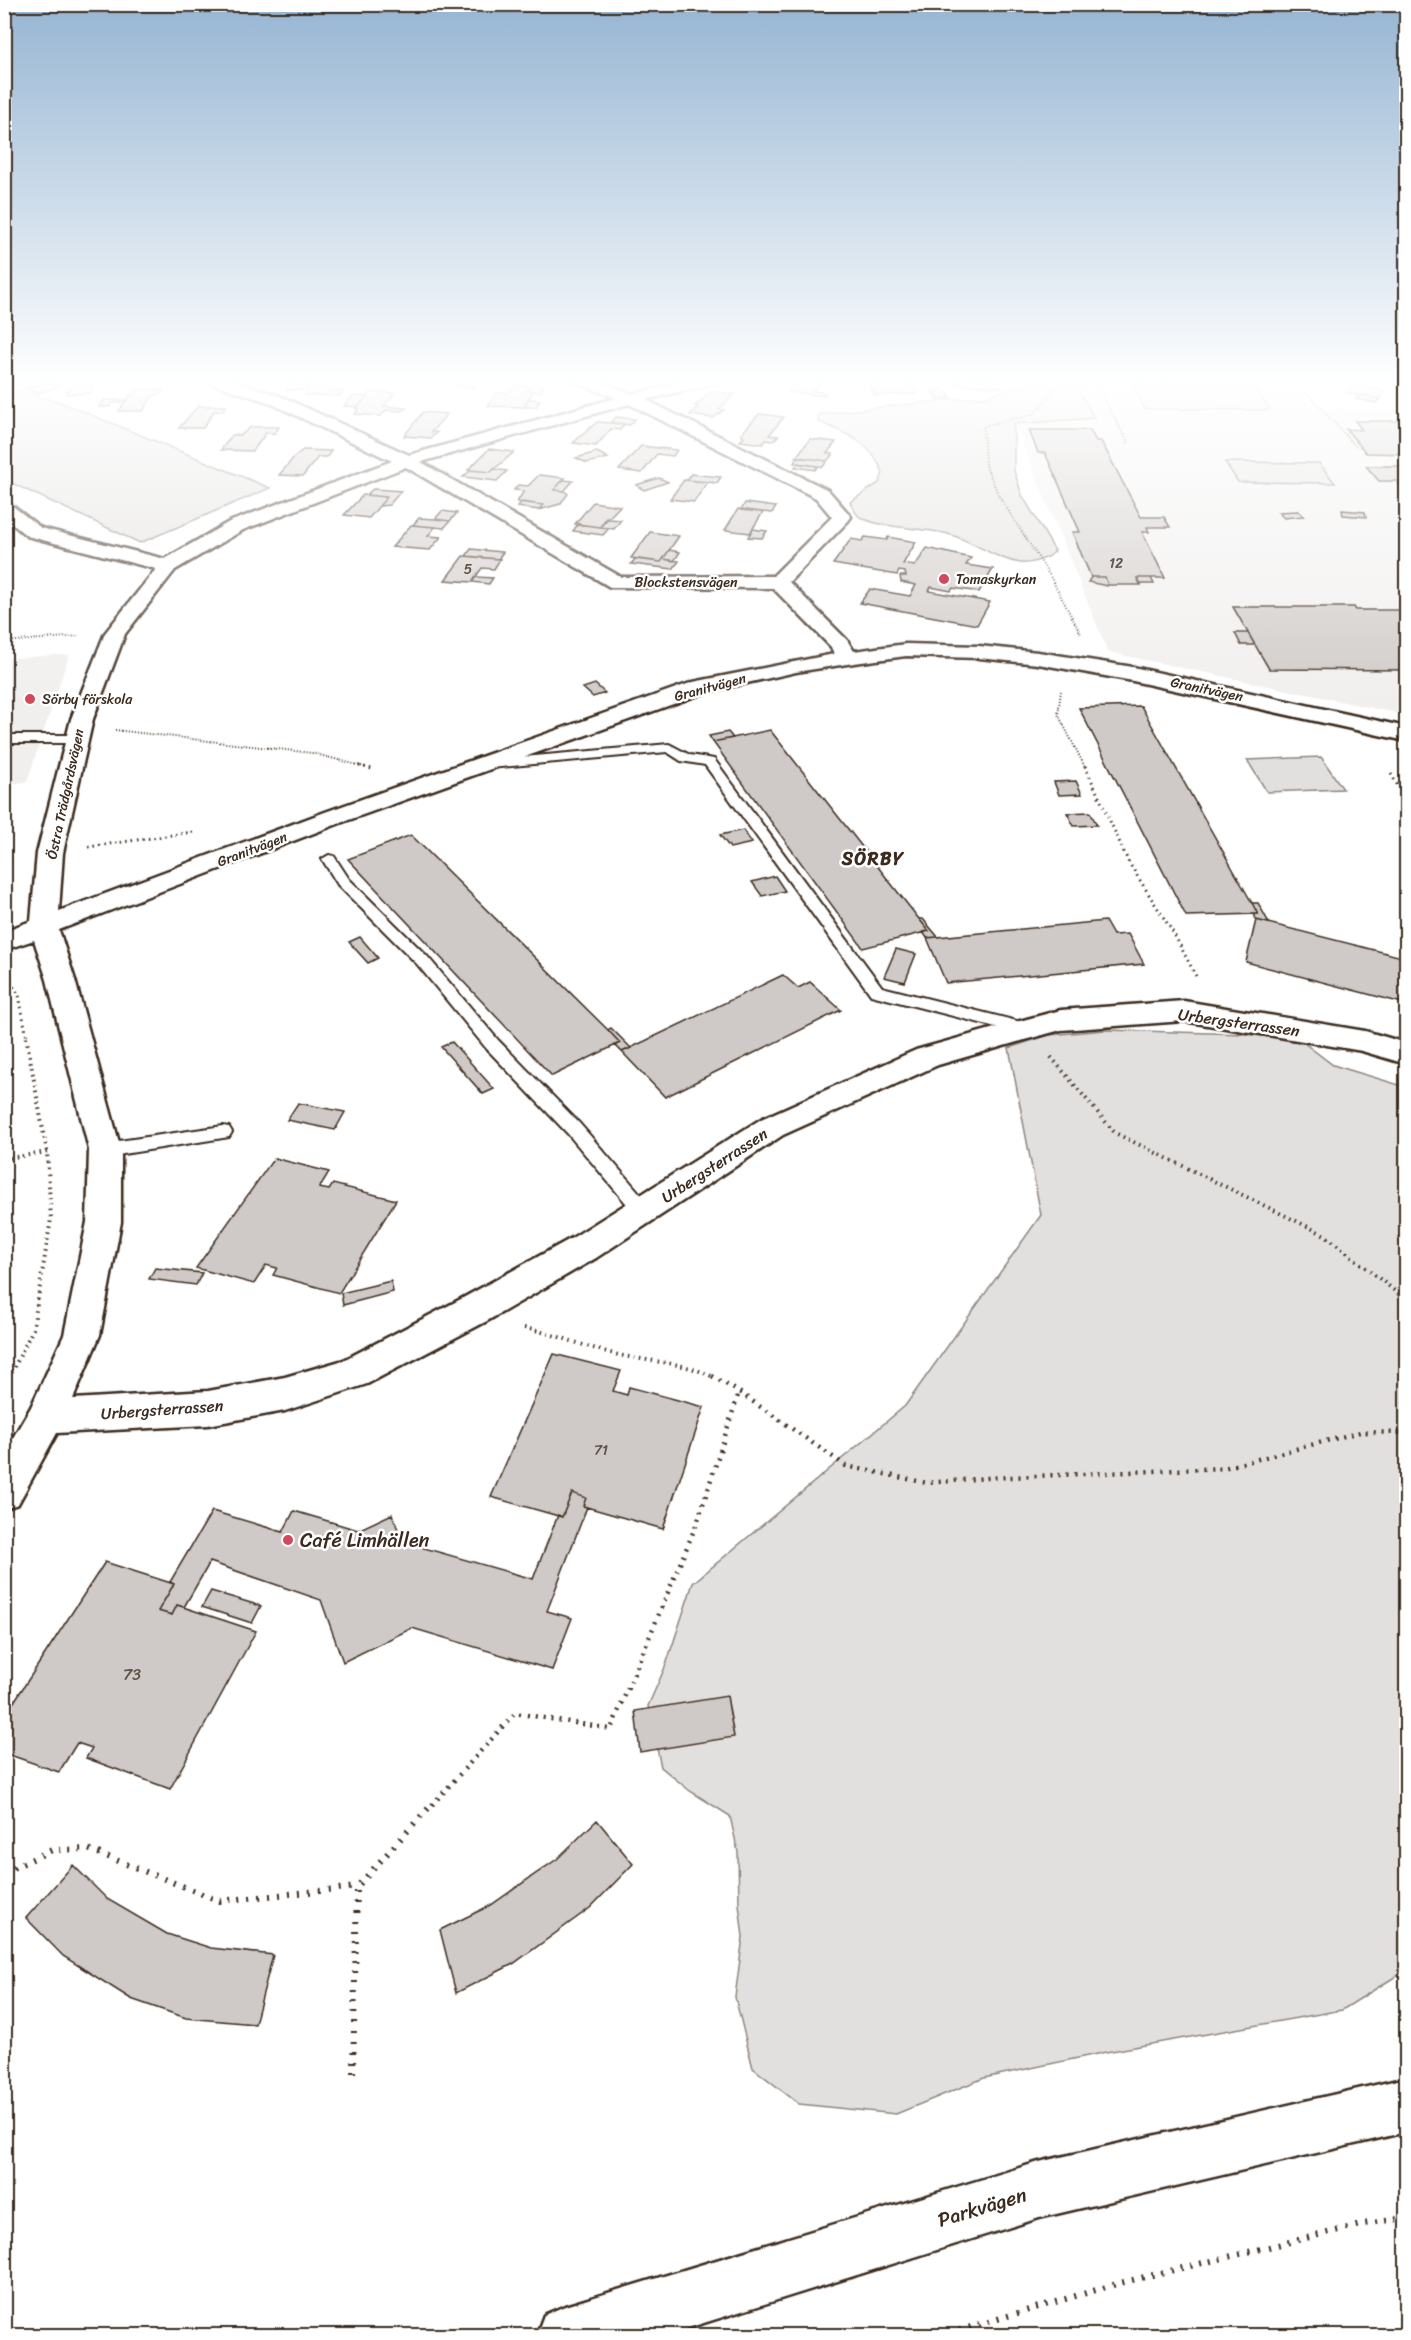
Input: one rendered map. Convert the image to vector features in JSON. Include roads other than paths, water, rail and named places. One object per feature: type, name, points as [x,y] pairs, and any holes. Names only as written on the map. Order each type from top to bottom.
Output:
[{"type":"street","name":"Östra Trädgårdsvägen","points":[[4,1491],[46,1417],[82,1335],[104,1222],[105,1150],[61,980],[44,928],[50,853],[79,729],[115,633],[168,566],[236,526],[335,488]]},
{"type":"street","name":"Blockstensvägen","points":[[454,488],[617,583],[778,582]]},
{"type":"street","points":[[810,488],[822,494],[842,518],[778,582],[840,644],[846,658]]},
{"type":"street","points":[[4,508],[34,532],[168,566]]},
{"type":"street","name":"Granitvägen","points":[[4,941],[334,818],[701,687],[796,666],[846,658],[917,651],[979,652],[1065,662],[1305,710],[1407,734]]},
{"type":"street","name":"Urbergsterrassen","points":[[46,1417],[208,1408],[285,1394],[354,1373],[474,1310],[584,1248],[772,1127],[927,1057],[1027,1029],[1061,1020],[1184,1011],[1365,1041],[1407,1054]]},
{"type":"street","name":"Parkvägen","points":[[565,2336],[1039,2190],[1407,2105]]},
{"type":"lane","points":[[4,739],[79,729]]},
{"type":"lane","points":[[490,764],[669,748],[686,758],[709,762],[877,991],[1027,1029]]},
{"type":"lane","points":[[329,859],[343,882],[422,960],[492,1044],[574,1129],[643,1210]]},
{"type":"lane","points":[[105,1150],[223,1132]]},
{"type":"place","name":"Tomaskyrkan","points":[[944,579]]},
{"type":"place","name":"Sörby förskola","points":[[30,699]]},
{"type":"place","name":"Café Limhällen","points":[[288,1540]]},
{"type":"district","name":"SÖRBY","points":[[873,859]]}]
